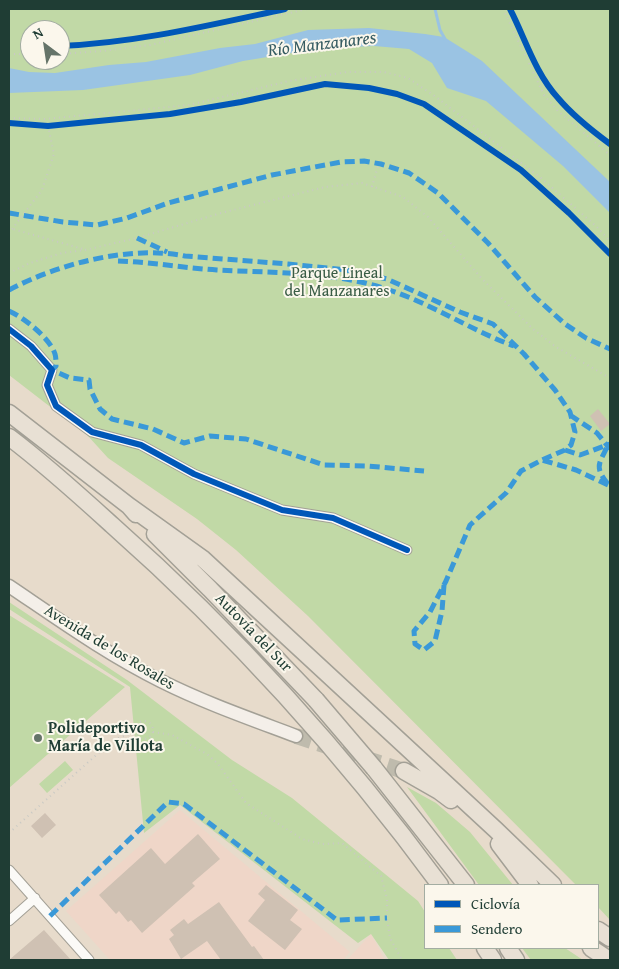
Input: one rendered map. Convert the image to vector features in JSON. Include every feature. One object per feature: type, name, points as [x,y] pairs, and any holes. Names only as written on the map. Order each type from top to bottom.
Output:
[{"type":"highway","name":"Autovía del Sur","points":[[9,412],[128,506],[217,595],[316,700],[374,768],[465,884]]},
{"type":"highway","name":"Autovía del Sur","points":[[9,437],[68,485],[150,558],[206,613],[278,688],[356,776],[439,884]]},
{"type":"highway","points":[[128,506],[203,559],[552,884]]},
{"type":"highway","points":[[404,771],[439,791],[458,806],[543,884]]},
{"type":"highway","points":[[497,842],[529,884]]},
{"type":"highway","points":[[486,949],[493,960]]},
{"type":"highway","points":[[509,949],[516,960]]},
{"type":"highway","points":[[592,949],[609,960]]},
{"type":"street","points":[[9,329],[31,346],[52,370],[48,385],[56,406],[92,432],[141,445],[194,474],[282,510],[333,518],[407,550]]},
{"type":"street","name":"Avenida de los Rosales","points":[[9,586],[116,656],[160,681],[200,700],[296,736]]},
{"type":"street","points":[[9,870],[89,960]]},
{"type":"street","points":[[9,921],[35,898]]},
{"type":"path","points":[[165,34],[285,9]]},
{"type":"path","points":[[70,53],[150,44],[307,9]]},
{"type":"path","points":[[504,9],[544,95],[558,111],[610,155]]},
{"type":"path","points":[[510,9],[546,81]]},
{"type":"path","points":[[70,46],[116,42]]},
{"type":"path","points":[[16,46],[20,46]]},
{"type":"path","points":[[9,118],[45,119],[189,105],[289,81],[347,72],[384,72],[408,78],[436,97],[541,178],[610,240]]},
{"type":"path","points":[[132,118],[170,114],[214,106]]},
{"type":"path","points":[[572,114],[597,134]]},
{"type":"path","points":[[104,121],[114,120]]},
{"type":"path","points":[[9,123],[57,125]]},
{"type":"path","points":[[9,233],[42,190],[54,154],[48,126]]},
{"type":"path","points":[[497,153],[521,170],[570,213]]},
{"type":"path","points":[[372,186],[380,159]]},
{"type":"path","points":[[9,273],[54,255],[86,250],[137,238],[325,187],[362,183],[403,197],[428,216],[483,280],[533,329],[556,347],[610,378]]},
{"type":"path","points":[[9,228],[86,250]]},
{"type":"path","points":[[140,722],[150,722],[153,727],[150,737],[145,739],[138,737],[135,732],[136,725],[140,722]]},
{"type":"path","points":[[9,833],[113,740],[135,732]]},
{"type":"path","points":[[153,732],[172,735],[207,754],[218,764],[246,803],[302,839],[322,844],[342,843],[381,876],[387,899],[390,938],[402,960]]},
{"type":"shaded area","points":[[180,810],[350,952],[343,960],[110,960],[66,911]]},
{"type":"shaded area","points":[[371,934],[385,960],[347,960]]},
{"type":"green space","name":"Parque Lineal del Manzanares","points":[[9,9],[610,9],[610,920],[599,908],[599,884],[575,884],[308,616],[236,550],[197,519],[108,458],[88,436],[9,375]]},
{"type":"green space","points":[[9,602],[127,680],[232,760],[292,798],[418,901],[424,910],[424,949],[450,949],[457,960],[389,960],[371,934],[358,943],[180,805],[144,833],[130,687],[9,609]]},
{"type":"green space","name":"Polideportivo María de Villota","points":[[9,615],[125,687],[9,788]]},
{"type":"green space","points":[[65,761],[73,770],[47,793],[39,784]]},
{"type":"green space","points":[[407,787],[436,803],[470,832],[512,884],[478,884]]},
{"type":"green space","points":[[523,949],[566,949],[583,960],[531,960]]},
{"type":"water","name":"Río Manzanares","points":[[369,28],[444,37],[482,61],[610,182],[610,213],[563,166],[486,101],[447,88],[432,63],[409,49],[374,46],[323,48],[243,61],[190,75],[83,90],[9,93],[9,68],[29,72],[55,73],[146,62],[220,48],[255,44],[308,30]]},
{"type":"building","points":[[598,409],[610,424],[601,431],[590,416]]},
{"type":"building","points":[[45,813],[56,825],[42,838],[31,826]]},
{"type":"building","points":[[198,834],[220,859],[192,883],[195,886],[142,933],[131,920],[128,922],[119,911],[116,914],[99,895],[151,848],[165,864]]},
{"type":"building","points":[[266,885],[298,910],[290,920],[302,929],[285,950],[248,921],[265,900],[258,894]]},
{"type":"building","points":[[219,902],[252,947],[254,946],[264,960],[221,960],[207,941],[181,959],[169,939],[174,935],[170,930],[184,919],[188,924]]},
{"type":"building","points":[[44,930],[71,960],[9,960]]},
{"type":"waterway","points":[[435,9],[440,30],[445,39]]},
{"type":"tunnel","points":[[296,736],[404,771]]},
{"type":"marked path","points":[[9,213],[63,222],[97,225],[127,218],[168,203],[272,175],[341,162],[364,161],[381,164],[409,173],[438,193],[488,243],[535,297],[565,324],[586,338],[610,349]]},
{"type":"marked path","points":[[137,238],[167,252]]},
{"type":"marked path","points":[[9,290],[49,272],[71,265],[94,259],[141,253],[163,253],[346,270],[387,279],[460,312],[493,324],[524,354],[555,390],[570,412],[575,432],[571,445],[565,450],[542,460]]},
{"type":"marked path","points":[[118,261],[217,270],[302,274],[365,283],[403,295],[514,346]]},
{"type":"marked path","points":[[9,311],[28,323],[48,341],[56,357],[56,366],[52,370],[70,378],[89,380],[90,389],[100,409],[112,419],[153,429],[184,443],[210,436],[246,439],[324,465],[367,466],[424,471]]},
{"type":"marked path","points":[[570,415],[597,433],[610,449]]},
{"type":"marked path","points":[[565,450],[580,455],[610,444]]},
{"type":"marked path","points":[[608,445],[599,468],[608,484]]},
{"type":"marked path","points":[[444,585],[442,611],[435,641],[424,650],[415,644],[414,631],[430,612],[446,581],[470,525],[506,493],[521,471],[542,460],[576,470],[610,486]]},
{"type":"marked path","points":[[50,916],[168,802],[184,804],[337,920],[387,918]]},
{"type":"cycle path","points":[[70,45],[145,37],[285,9]]},
{"type":"cycle path","points":[[510,9],[543,78],[550,88],[576,117],[610,144]]},
{"type":"cycle path","points":[[9,123],[48,126],[170,114],[241,102],[325,84],[369,88],[397,94],[424,104],[521,170],[569,213],[610,254]]},
{"type":"cycle path","points":[[9,329],[31,346],[52,370],[47,385],[56,406],[92,432],[141,445],[194,474],[282,510],[333,518],[407,550]]},
{"type":"place","name":"Polideportivo María de Villota","points":[[38,738]]}]
